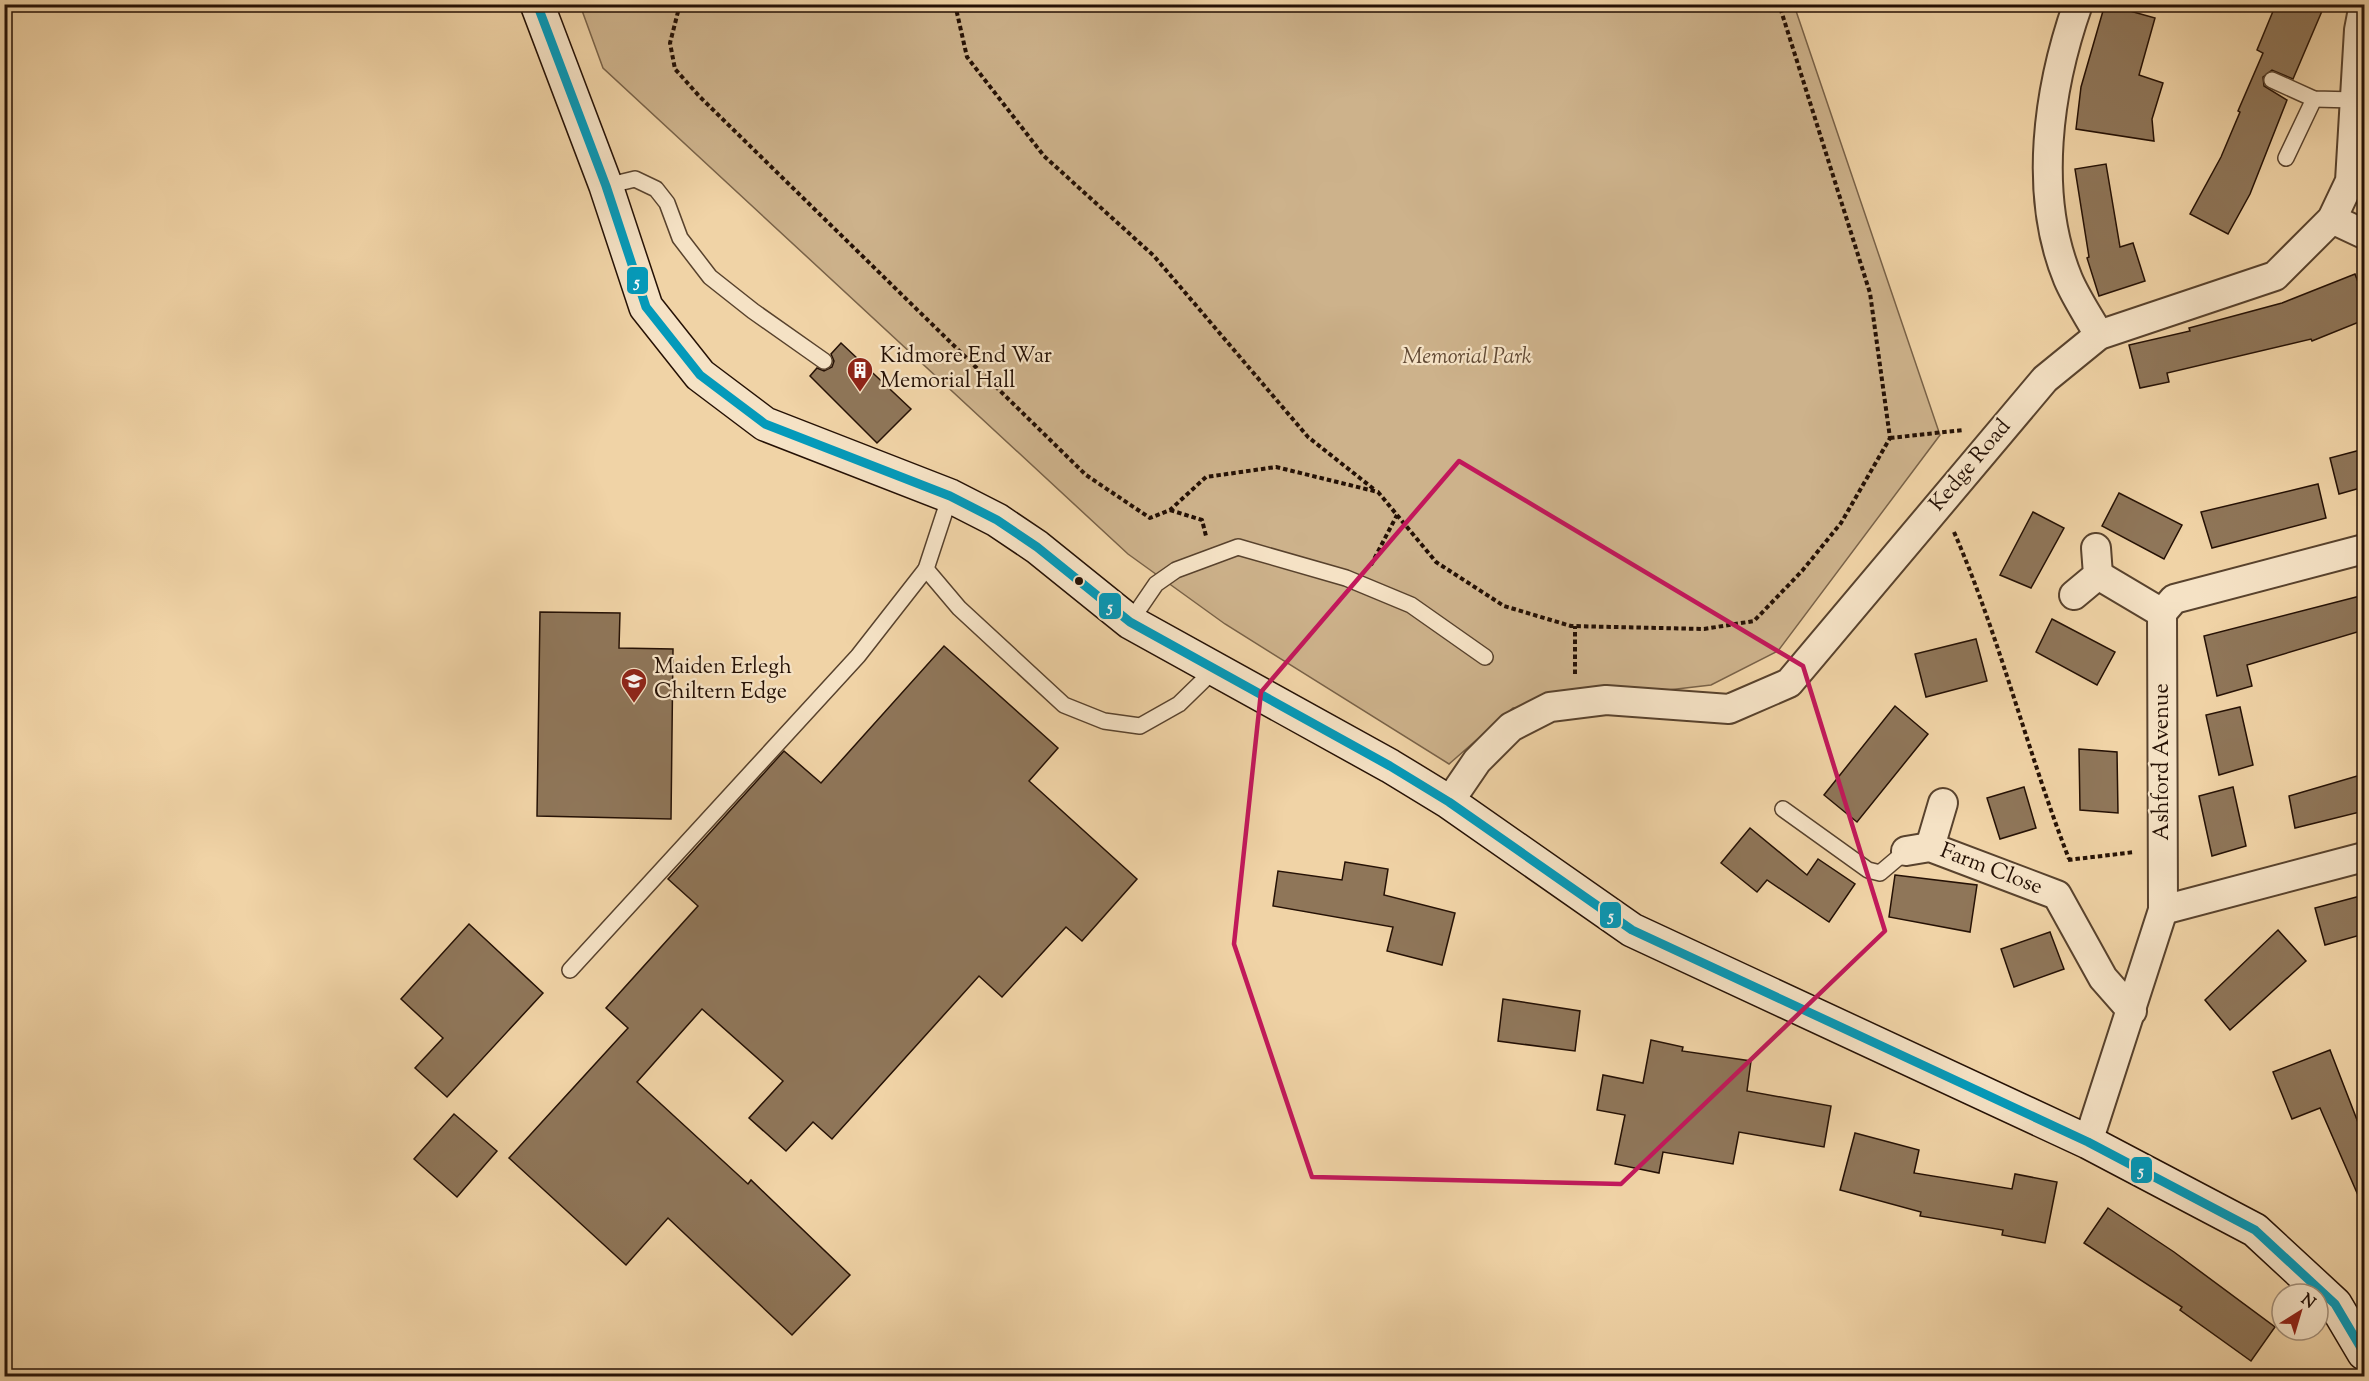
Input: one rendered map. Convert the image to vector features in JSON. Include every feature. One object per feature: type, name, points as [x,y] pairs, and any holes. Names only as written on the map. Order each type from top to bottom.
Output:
[{"type":"street","points":[[537,4],[606,186],[646,307],[700,375],[765,424],[950,496],[997,520],[1037,547],[1130,622],[1390,766],[1449,802],[1632,930],[2088,1142],[2255,1230],[2335,1304],[2364,1353]]},
{"type":"street","points":[[2078,4],[2067,35],[2052,107],[2050,212],[2068,278],[2099,335]]},
{"type":"street","name":"Kedge Road","points":[[1449,802],[1477,761],[1511,727],[1550,707],[1606,699],[1729,709],[1789,683],[2045,379],[2099,335],[2275,276],[2332,219],[2350,181],[2359,30],[2364,4]]},
{"type":"street","points":[[2332,219],[2364,234]]},
{"type":"street","points":[[2074,595],[2097,562],[2162,613],[2174,599],[2364,549]]},
{"type":"street","name":"Ashford Avenue","points":[[2088,1142],[2163,910],[2162,613]]},
{"type":"street","name":"Farm Close","points":[[1943,804],[1918,849],[2057,895],[2103,978],[2132,1011]]},
{"type":"street","points":[[2163,910],[2364,857]]},
{"type":"lane","points":[[2272,80],[2314,99],[2355,100]]},
{"type":"lane","points":[[2286,158],[2314,99]]},
{"type":"lane","points":[[606,186],[635,179],[656,189],[667,202],[680,238],[710,277],[753,311],[824,361]]},
{"type":"lane","points":[[570,970],[858,656],[926,569],[950,496]]},
{"type":"lane","points":[[1130,622],[1156,584],[1176,570],[1238,547],[1299,562],[1411,605],[1485,657]]},
{"type":"lane","points":[[926,569],[958,608],[1064,705],[1104,721],[1140,726],[1179,704],[1215,669]]},
{"type":"lane","points":[[1783,809],[1868,870],[1880,873],[1918,849]]},
{"type":"path","points":[[680,4],[670,43],[675,69],[736,135],[1086,475],[1150,518],[1170,510],[1206,477],[1276,467],[1378,492]]},
{"type":"path","points":[[955,4],[968,57],[1044,156],[1154,256],[1308,437],[1378,492],[1436,562],[1504,606],[1575,626],[1704,629],[1754,621],[1802,571],[1842,523],[1890,438],[1870,293],[1779,4]]},
{"type":"path","points":[[1890,438],[1990,426],[1998,434]]},
{"type":"path","points":[[1941,502],[1978,587],[2040,786],[2068,860],[2057,895]]},
{"type":"path","points":[[1170,510],[1202,520],[1212,555]]},
{"type":"path","points":[[1361,584],[1397,515]]},
{"type":"path","points":[[1574,704],[1575,626]]},
{"type":"path","points":[[2068,860],[2163,849]]},
{"type":"highlighted area","points":[[1459,461],[1803,666],[1885,931],[1621,1184],[1312,1177],[1234,944],[1261,692]]},
{"type":"green space","name":"Memorial Park","points":[[580,5],[1794,5],[1940,435],[1778,651],[1711,685],[1513,708],[1449,764],[1225,624],[1128,554],[603,68]]},
{"type":"building","points":[[2105,4],[2155,18],[2139,75],[2163,83],[2152,119],[2154,141],[2076,129],[2081,87]]},
{"type":"building","points":[[2276,4],[2325,4],[2293,79],[2272,70],[2263,77],[2264,86],[2287,100],[2250,194],[2228,234],[2190,214],[2221,157],[2240,112],[2238,111],[2263,53],[2257,50]]},
{"type":"building","points":[[2106,164],[2120,247],[2133,243],[2145,281],[2099,296],[2087,258],[2089,257],[2075,169]]},
{"type":"building","points":[[2355,274],[2364,298],[2364,320],[2312,341],[2311,339],[2167,373],[2169,382],[2140,388],[2129,345],[2190,331],[2189,328],[2282,303]]},
{"type":"building","name":"Kidmore End War Memorial Hall","points":[[841,343],[911,409],[877,443],[810,376],[817,368],[824,371],[832,367],[834,361],[831,354]]},
{"type":"building","points":[[2364,449],[2364,487],[2339,494],[2330,458]]},
{"type":"building","points":[[2318,484],[2326,518],[2212,548],[2201,512]]},
{"type":"building","points":[[2119,493],[2182,525],[2164,559],[2102,526]]},
{"type":"building","points":[[2033,512],[2064,528],[2031,588],[2000,575]]},
{"type":"building","points":[[2364,595],[2364,630],[2247,665],[2252,686],[2217,696],[2204,636]]},
{"type":"building","points":[[540,612],[620,613],[619,648],[673,649],[671,819],[537,816]]},
{"type":"building","points":[[2052,619],[2115,652],[2097,685],[2036,652]]},
{"type":"building","points":[[1976,639],[1987,681],[1926,697],[1915,654]]},
{"type":"building","points":[[944,646],[1058,748],[1029,781],[1137,879],[1082,941],[1066,927],[1002,997],[979,976],[832,1139],[813,1122],[786,1151],[749,1118],[783,1081],[702,1009],[637,1082],[748,1184],[751,1180],[850,1275],[792,1335],[668,1218],[626,1265],[509,1158],[628,1028],[606,1008],[698,906],[668,879],[784,751],[821,783]]},
{"type":"building","points":[[1895,706],[1928,734],[1857,822],[1824,795]]},
{"type":"building","points":[[2240,707],[2253,765],[2219,775],[2206,715]]},
{"type":"building","points":[[2079,749],[2117,752],[2118,813],[2080,810]]},
{"type":"building","points":[[2364,774],[2364,811],[2295,828],[2289,796]]},
{"type":"building","points":[[2024,787],[2036,828],[2000,839],[1987,798]]},
{"type":"building","points":[[2233,787],[2246,846],[2212,856],[2199,796]]},
{"type":"building","points":[[1750,828],[1807,875],[1818,859],[1855,884],[1829,922],[1767,880],[1757,892],[1721,863]]},
{"type":"building","points":[[1345,862],[1388,869],[1384,895],[1455,913],[1442,965],[1387,951],[1393,927],[1273,906],[1278,871],[1342,880]]},
{"type":"building","points":[[1895,875],[1977,885],[1970,932],[1889,917]]},
{"type":"building","points":[[2364,895],[2364,934],[2325,945],[2315,908]]},
{"type":"building","points":[[469,924],[543,993],[447,1097],[415,1068],[443,1038],[401,999]]},
{"type":"building","points":[[2278,930],[2306,961],[2230,1030],[2205,1000]]},
{"type":"building","points":[[2050,932],[2064,969],[2014,987],[2001,949]]},
{"type":"building","points":[[1503,999],[1580,1011],[1575,1051],[1498,1041]]},
{"type":"building","points":[[1651,1040],[1683,1047],[1682,1051],[1751,1061],[1747,1091],[1831,1106],[1824,1147],[1739,1132],[1733,1164],[1663,1152],[1659,1173],[1615,1164],[1625,1115],[1597,1110],[1603,1075],[1643,1083]]},
{"type":"building","points":[[2330,1050],[2364,1138],[2364,1209],[2320,1108],[2292,1119],[2273,1072]]},
{"type":"building","points":[[454,1114],[497,1151],[457,1197],[414,1159]]},
{"type":"building","points":[[1855,1133],[1919,1150],[1914,1173],[2012,1189],[2015,1174],[2057,1182],[2045,1243],[2002,1235],[2003,1230],[1920,1216],[1921,1212],[1840,1190]]},
{"type":"building","points":[[2108,1208],[2174,1252],[2270,1323],[2270,1334],[2251,1361],[2180,1310],[2182,1307],[2084,1243]]},
{"type":"transit line","name":"5","points":[[537,4],[606,186],[646,307],[700,375],[765,424],[950,496],[997,520],[1037,547],[1130,622],[1390,766],[1449,802],[1632,930],[2088,1142],[2255,1230],[2335,1304],[2364,1353]]},
{"type":"place","name":"Kidmore End War Memorial Hall","points":[[860,393]]},
{"type":"place","name":"Maiden Erlegh Chiltern Edge","points":[[634,704]]}]
